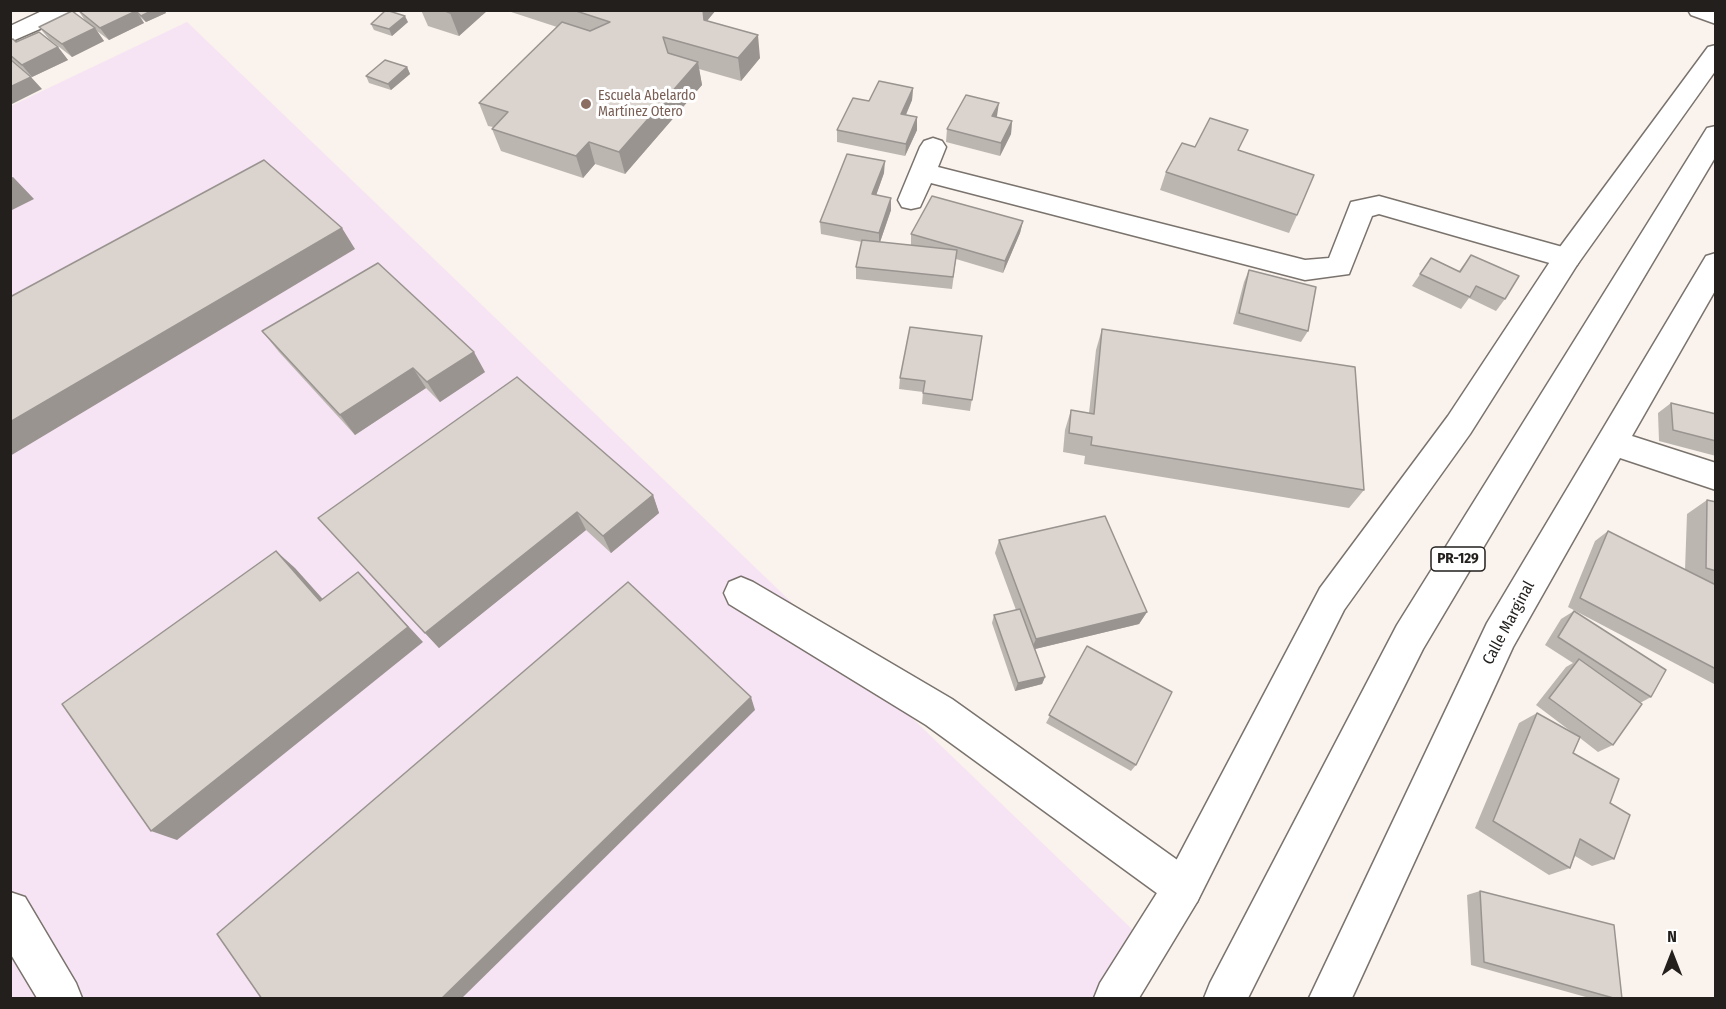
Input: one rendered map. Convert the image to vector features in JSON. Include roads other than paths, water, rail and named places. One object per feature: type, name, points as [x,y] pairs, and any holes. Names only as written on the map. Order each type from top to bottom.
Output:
[{"type":"main road","points":[[13,34],[64,10]]},
{"type":"main road","points":[[1699,10],[1716,17]]},
{"type":"main road","points":[[1115,999],[1183,888],[1332,599],[1459,425],[1567,258],[1716,52]]},
{"type":"main road","name":"PR-129","points":[[1225,999],[1410,637],[1716,134]]},
{"type":"main road","points":[[911,200],[928,160],[1305,270],[1339,267],[1361,209],[1379,205],[1567,258]]},
{"type":"main road","name":"Calle Marginal","points":[[1330,999],[1500,635],[1716,263]]},
{"type":"main road","points":[[1612,442],[1716,477]]},
{"type":"main road","points":[[741,593],[939,712],[1183,888]]},
{"type":"main road","points":[[10,912],[61,999]]},
{"type":"place","name":"Escuela Abelardo Martínez Otero","points":[[586,104]]}]
